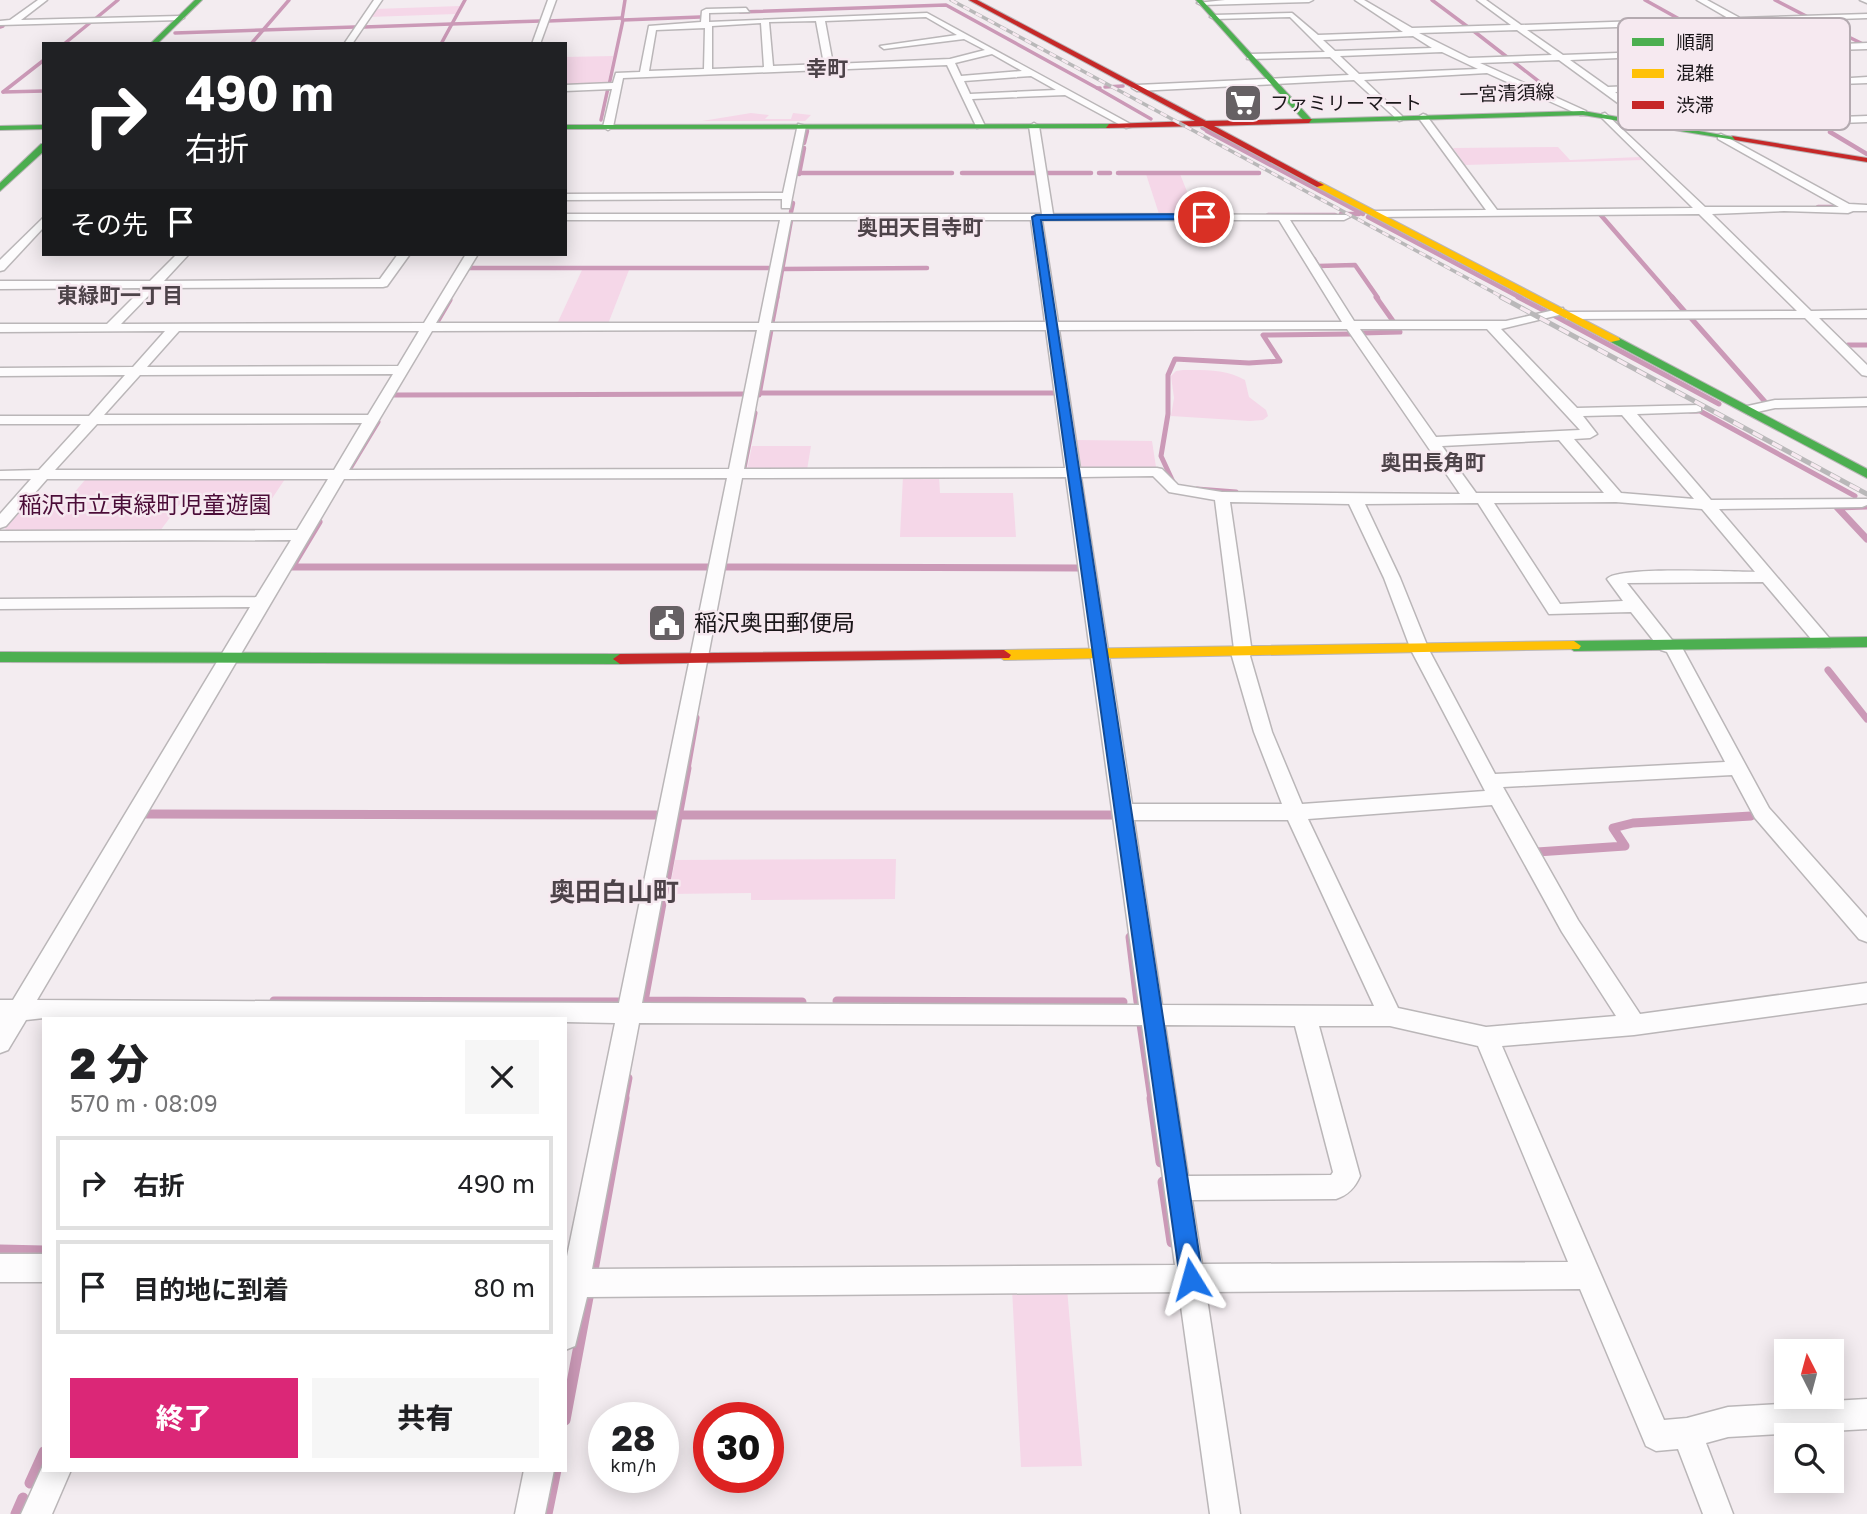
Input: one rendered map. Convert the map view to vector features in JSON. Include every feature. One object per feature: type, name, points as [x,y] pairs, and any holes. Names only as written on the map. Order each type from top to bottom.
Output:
[{"type":"street","points":[[0,31],[43,0]]},
{"type":"street","points":[[155,42],[199,0]]},
{"type":"street","points":[[349,42],[379,0]]},
{"type":"street","points":[[537,42],[552,0]]},
{"type":"street","points":[[708,71],[709,27],[706,26],[706,1],[730,0]]},
{"type":"street","points":[[972,0],[1867,474]]},
{"type":"street","points":[[1200,2],[1309,0]]},
{"type":"street","points":[[1359,0],[1410,33],[1583,113]]},
{"type":"street","points":[[1481,0],[1618,100]]},
{"type":"street","points":[[1701,0],[1734,18]]},
{"type":"street","points":[[1200,2],[1309,121]]},
{"type":"street","points":[[706,11],[757,9]]},
{"type":"street","points":[[644,74],[652,28],[765,20],[927,15],[1129,126]]},
{"type":"street","points":[[1214,17],[1292,15],[1399,118]]},
{"type":"street","points":[[876,16],[878,26]]},
{"type":"street","points":[[1802,18],[1867,16]]},
{"type":"street","points":[[0,23],[180,18]]},
{"type":"street","points":[[820,18],[829,66]]},
{"type":"street","points":[[765,20],[769,69]]},
{"type":"street","points":[[1314,37],[1618,24]]},
{"type":"street","points":[[881,36],[888,64]]},
{"type":"street","points":[[884,46],[966,36]]},
{"type":"street","points":[[1250,57],[1442,49]]},
{"type":"street","points":[[608,127],[619,75],[950,62],[993,51]]},
{"type":"street","points":[[1468,61],[1618,55]]},
{"type":"street","points":[[950,62],[980,126]]},
{"type":"street","points":[[1137,88],[1488,70]]},
{"type":"street","points":[[958,79],[1031,73]]},
{"type":"street","points":[[1850,82],[1867,90]]},
{"type":"street","points":[[567,88],[616,86]]},
{"type":"street","points":[[1605,90],[1618,90]]},
{"type":"street","points":[[966,97],[1065,92]]},
{"type":"street","name":"一宮清須線","points":[[567,127],[1206,125],[1583,113],[1618,117]]},
{"type":"street","points":[[1605,116],[1618,129]]},
{"type":"street","points":[[1423,117],[1494,213]]},
{"type":"street","points":[[1034,126],[1052,326],[1225,1514]]},
{"type":"street","points":[[0,128],[42,127]]},
{"type":"street","points":[[567,1320],[573,1272],[629,1011],[801,127]]},
{"type":"street","points":[[1619,130],[1867,372]]},
{"type":"street","name":"一宮清須線","points":[[1690,130],[1867,160]]},
{"type":"street","points":[[1721,137],[1847,207],[1867,208]]},
{"type":"street","points":[[0,188],[42,148]]},
{"type":"street","points":[[567,197],[788,196]]},
{"type":"street","points":[[1375,214],[1848,210],[1847,207]]},
{"type":"street","points":[[567,217],[1344,217]]},
{"type":"street","points":[[1282,217],[1351,326],[1555,610],[1637,606]]},
{"type":"street","points":[[0,267],[42,222]]},
{"type":"street","points":[[0,247],[42,245]]},
{"type":"street","points":[[111,327],[181,256]]},
{"type":"street","points":[[0,285],[383,284],[403,256]]},
{"type":"street","points":[[0,1043],[10,1011],[471,256]]},
{"type":"street","points":[[0,328],[1506,325],[1564,313],[1867,314]]},
{"type":"street","points":[[1432,442],[1590,434],[1573,412],[1490,325]]},
{"type":"street","points":[[0,523],[176,327]]},
{"type":"street","points":[[0,372],[401,370]]},
{"type":"street","points":[[1748,410],[1775,404],[1867,402]]},
{"type":"street","points":[[1573,412],[1696,408]]},
{"type":"street","points":[[1626,410],[1824,643]]},
{"type":"street","points":[[0,420],[372,419]]},
{"type":"street","points":[[1563,435],[1616,497]]},
{"type":"street","points":[[0,475],[1157,472],[1166,484],[1174,489],[1222,497],[1616,497],[1707,505],[1862,502]]},
{"type":"street","points":[[1222,497],[1241,653],[1263,732],[1295,812],[1390,1016]]},
{"type":"street","points":[[1355,499],[1392,578],[1420,650],[1570,926],[1634,1025]]},
{"type":"street","points":[[0,536],[302,535]]},
{"type":"street","points":[[1768,577],[1667,576],[1615,579],[1670,646],[1762,813],[1867,933]]},
{"type":"street","points":[[0,604],[261,603]]},
{"type":"street","points":[[0,657],[698,659],[1867,642]]},
{"type":"street","points":[[1123,812],[1295,812],[1494,789],[1739,768]]},
{"type":"street","points":[[10,1011],[258,1015],[629,1011],[1390,1016],[1486,1037],[1634,1025],[1867,993]]},
{"type":"street","points":[[1178,1188],[1336,1187],[1347,1176],[1304,1015]]},
{"type":"street","points":[[1486,1037],[1656,1436],[1687,1433],[1728,1422],[1867,1414]]},
{"type":"street","points":[[0,1268],[42,1268]]},
{"type":"street","points":[[573,1272],[1191,1279],[1587,1275]]},
{"type":"street","points":[[1687,1433],[1718,1514]]},
{"type":"street","points":[[36,1514],[55,1472]]},
{"type":"street","points":[[530,1514],[539,1472]]},
{"type":"green space","points":[[460,6],[456,14],[369,17],[375,9]]},
{"type":"green space","points":[[613,56],[607,86],[567,88],[567,57]]},
{"type":"green space","points":[[751,113],[769,115],[765,119],[791,119],[793,113],[811,115],[805,121],[702,121]]},
{"type":"green space","points":[[1558,147],[1570,160],[1640,157],[1644,160],[1465,165],[1453,148]]},
{"type":"green space","points":[[1146,174],[1180,174],[1196,214],[1159,214]]},
{"type":"green space","points":[[582,270],[629,270],[608,324],[557,324]]},
{"type":"green space","points":[[1207,370],[1238,376],[1245,380],[1249,397],[1266,410],[1268,416],[1263,420],[1250,421],[1171,416],[1174,398],[1171,376],[1176,371]]},
{"type":"green space","points":[[1077,440],[1152,441],[1156,467],[1153,470],[1082,470]]},
{"type":"green space","points":[[752,446],[811,446],[807,470],[747,470]]},
{"type":"green space","points":[[903,476],[939,476],[940,493],[1013,493],[1016,537],[900,537]]},
{"type":"green space","name":"稲沢市立東緑町児童遊園","points":[[285,479],[269,503],[180,504],[160,531],[9,532],[4,528],[21,510],[60,509],[85,480]]},
{"type":"green space","points":[[896,859],[895,899],[751,900],[751,893],[669,894],[675,860]]},
{"type":"green space","points":[[1012,1288],[1067,1288],[1082,1466],[1021,1467]]},
{"type":"waterway","points":[[95,19],[118,0]]},
{"type":"waterway","points":[[263,30],[289,0]]},
{"type":"waterway","points":[[452,24],[465,0]]},
{"type":"waterway","points":[[622,19],[625,0]]},
{"type":"waterway","points":[[1432,0],[1468,27]]},
{"type":"waterway","points":[[1645,0],[1677,18]]},
{"type":"waterway","points":[[1775,0],[1808,17]]},
{"type":"waterway","points":[[740,12],[946,5],[1097,88]]},
{"type":"waterway","points":[[609,85],[623,20],[700,17]]},
{"type":"waterway","points":[[548,21],[622,18]]},
{"type":"waterway","points":[[452,24],[541,21]]},
{"type":"waterway","points":[[66,42],[91,22]]},
{"type":"waterway","points":[[364,27],[452,24]]},
{"type":"waterway","points":[[442,42],[452,24]]},
{"type":"waterway","points":[[0,25],[3,26],[0,27]]},
{"type":"waterway","points":[[263,30],[355,27]]},
{"type":"waterway","points":[[1471,29],[1507,57]]},
{"type":"waterway","points":[[175,33],[263,30]]},
{"type":"waterway","points":[[253,42],[263,30]]},
{"type":"waterway","points":[[1850,38],[1865,45]]},
{"type":"waterway","points":[[1510,59],[1546,87]]},
{"type":"waterway","points":[[42,62],[3,92],[42,91]]},
{"type":"waterway","points":[[1105,87],[1123,86]]},
{"type":"waterway","points":[[601,120],[608,88]]},
{"type":"waterway","points":[[1097,88],[1151,119]]},
{"type":"waterway","points":[[1202,128],[1211,133]]},
{"type":"waterway","points":[[804,143],[807,131]]},
{"type":"waterway","points":[[1207,131],[1363,214]]},
{"type":"waterway","points":[[1830,132],[1867,154]]},
{"type":"waterway","points":[[799,173],[804,148]]},
{"type":"waterway","points":[[799,173],[952,173]]},
{"type":"waterway","points":[[962,173],[1037,173]]},
{"type":"waterway","points":[[1046,173],[1091,173]]},
{"type":"waterway","points":[[1099,173],[1110,173]]},
{"type":"waterway","points":[[1118,173],[1259,173]]},
{"type":"waterway","points":[[791,212],[793,203]]},
{"type":"waterway","points":[[1818,207],[1836,207]]},
{"type":"waterway","points":[[1599,213],[1673,298]]},
{"type":"waterway","points":[[1341,214],[1359,214]]},
{"type":"waterway","points":[[1268,215],[1335,215]]},
{"type":"waterway","points":[[1368,217],[1521,298]]},
{"type":"waterway","points":[[782,269],[791,220]]},
{"type":"waterway","points":[[1314,259],[1318,266],[1355,265],[1378,298]]},
{"type":"waterway","points":[[469,268],[769,268]]},
{"type":"waterway","points":[[782,269],[927,268]]},
{"type":"waterway","points":[[777,298],[782,269]]},
{"type":"waterway","points":[[772,323],[777,297]]},
{"type":"waterway","points":[[1376,297],[1393,321]]},
{"type":"waterway","points":[[1518,297],[1545,311]]},
{"type":"waterway","points":[[1672,297],[1686,313]]},
{"type":"waterway","points":[[436,324],[450,300]]},
{"type":"waterway","points":[[1555,316],[1719,404]]},
{"type":"waterway","points":[[1690,317],[1767,404]]},
{"type":"waterway","points":[[1362,333],[1400,332],[1399,329]]},
{"type":"waterway","points":[[759,393],[771,330]]},
{"type":"waterway","points":[[1174,484],[1161,456],[1168,414],[1168,375],[1175,359],[1249,363],[1280,361],[1263,335],[1351,334]]},
{"type":"waterway","points":[[1848,345],[1867,345]]},
{"type":"waterway","points":[[759,393],[1056,393]]},
{"type":"waterway","points":[[394,395],[747,394]]},
{"type":"waterway","points":[[1690,411],[1700,411],[1855,496]]},
{"type":"waterway","points":[[744,468],[755,413]]},
{"type":"waterway","points":[[349,470],[378,422]]},
{"type":"waterway","points":[[1197,489],[1236,492]]},
{"type":"waterway","points":[[1839,507],[1867,506],[1837,507],[1867,539]]},
{"type":"waterway","points":[[319,522],[292,567],[709,567]]},
{"type":"waterway","points":[[725,567],[1079,568]]},
{"type":"waterway","points":[[1828,670],[1867,719]]},
{"type":"waterway","points":[[687,769],[696,718]]},
{"type":"waterway","points":[[687,768],[644,1001],[802,1002]]},
{"type":"waterway","points":[[145,814],[656,815]]},
{"type":"waterway","points":[[679,815],[1113,815]]},
{"type":"waterway","points":[[1537,852],[1625,846],[1613,828],[1633,823],[1751,816]]},
{"type":"waterway","points":[[1130,937],[1138,1002]]},
{"type":"waterway","points":[[274,1001],[618,1002]]},
{"type":"waterway","points":[[837,1001],[1123,1002]]},
{"type":"waterway","points":[[1141,1024],[1152,1099]]},
{"type":"waterway","points":[[624,1099],[628,1078]]},
{"type":"waterway","points":[[592,1276],[624,1098]]},
{"type":"waterway","points":[[1152,1098],[1161,1162]]},
{"type":"waterway","points":[[1163,1182],[1172,1242]]},
{"type":"waterway","points":[[0,1250],[42,1251]]},
{"type":"waterway","points":[[567,1409],[589,1292]]},
{"type":"waterway","points":[[30,1483],[42,1456]]},
{"type":"waterway","points":[[547,1514],[556,1472]]},
{"type":"waterway","points":[[16,1514],[23,1498]]},
{"type":"railway","points":[[951,0],[1504,298]]},
{"type":"railway","points":[[1501,297],[1867,494]]},
{"type":"traffic: fast","points":[[155,42],[199,0]]},
{"type":"traffic: fast","points":[[1199,0],[1309,121],[1583,113],[1618,119]]},
{"type":"traffic: fast","points":[[567,127],[1109,126]]},
{"type":"traffic: fast","points":[[0,128],[42,127]]},
{"type":"traffic: fast","points":[[1686,130],[1735,138]]},
{"type":"traffic: fast","points":[[0,188],[42,148]]},
{"type":"traffic: fast","points":[[1615,340],[1867,474]]},
{"type":"traffic: fast","points":[[1574,646],[1867,642]]},
{"type":"traffic: fast","points":[[0,657],[620,659]]},
{"type":"traffic: slow","points":[[1320,185],[1615,340]]},
{"type":"traffic: slow","points":[[1004,655],[1574,646]]},
{"type":"traffic: jam","points":[[972,0],[1320,185]]},
{"type":"traffic: jam","points":[[1109,126],[1309,121]]},
{"type":"traffic: jam","points":[[1735,138],[1867,160]]},
{"type":"traffic: jam","points":[[620,659],[1004,655]]},
{"type":"place","name":"ファミリーマート","points":[[1243,103]]},
{"type":"place","name":"稲沢奥田郵便局","points":[[667,623]]},
{"type":"district","name":"幸町","points":[[827,69]]},
{"type":"district","name":"奥田天目寺町","points":[[920,228]]},
{"type":"district","name":"東緑町一丁目","points":[[120,296]]},
{"type":"district","name":"奥田長角町","points":[[1433,463]]},
{"type":"district","name":"奥田白山町","points":[[614,892]]},
{"type":"route","points":[[1191,1279],[1036,217],[1204,217]]}]
